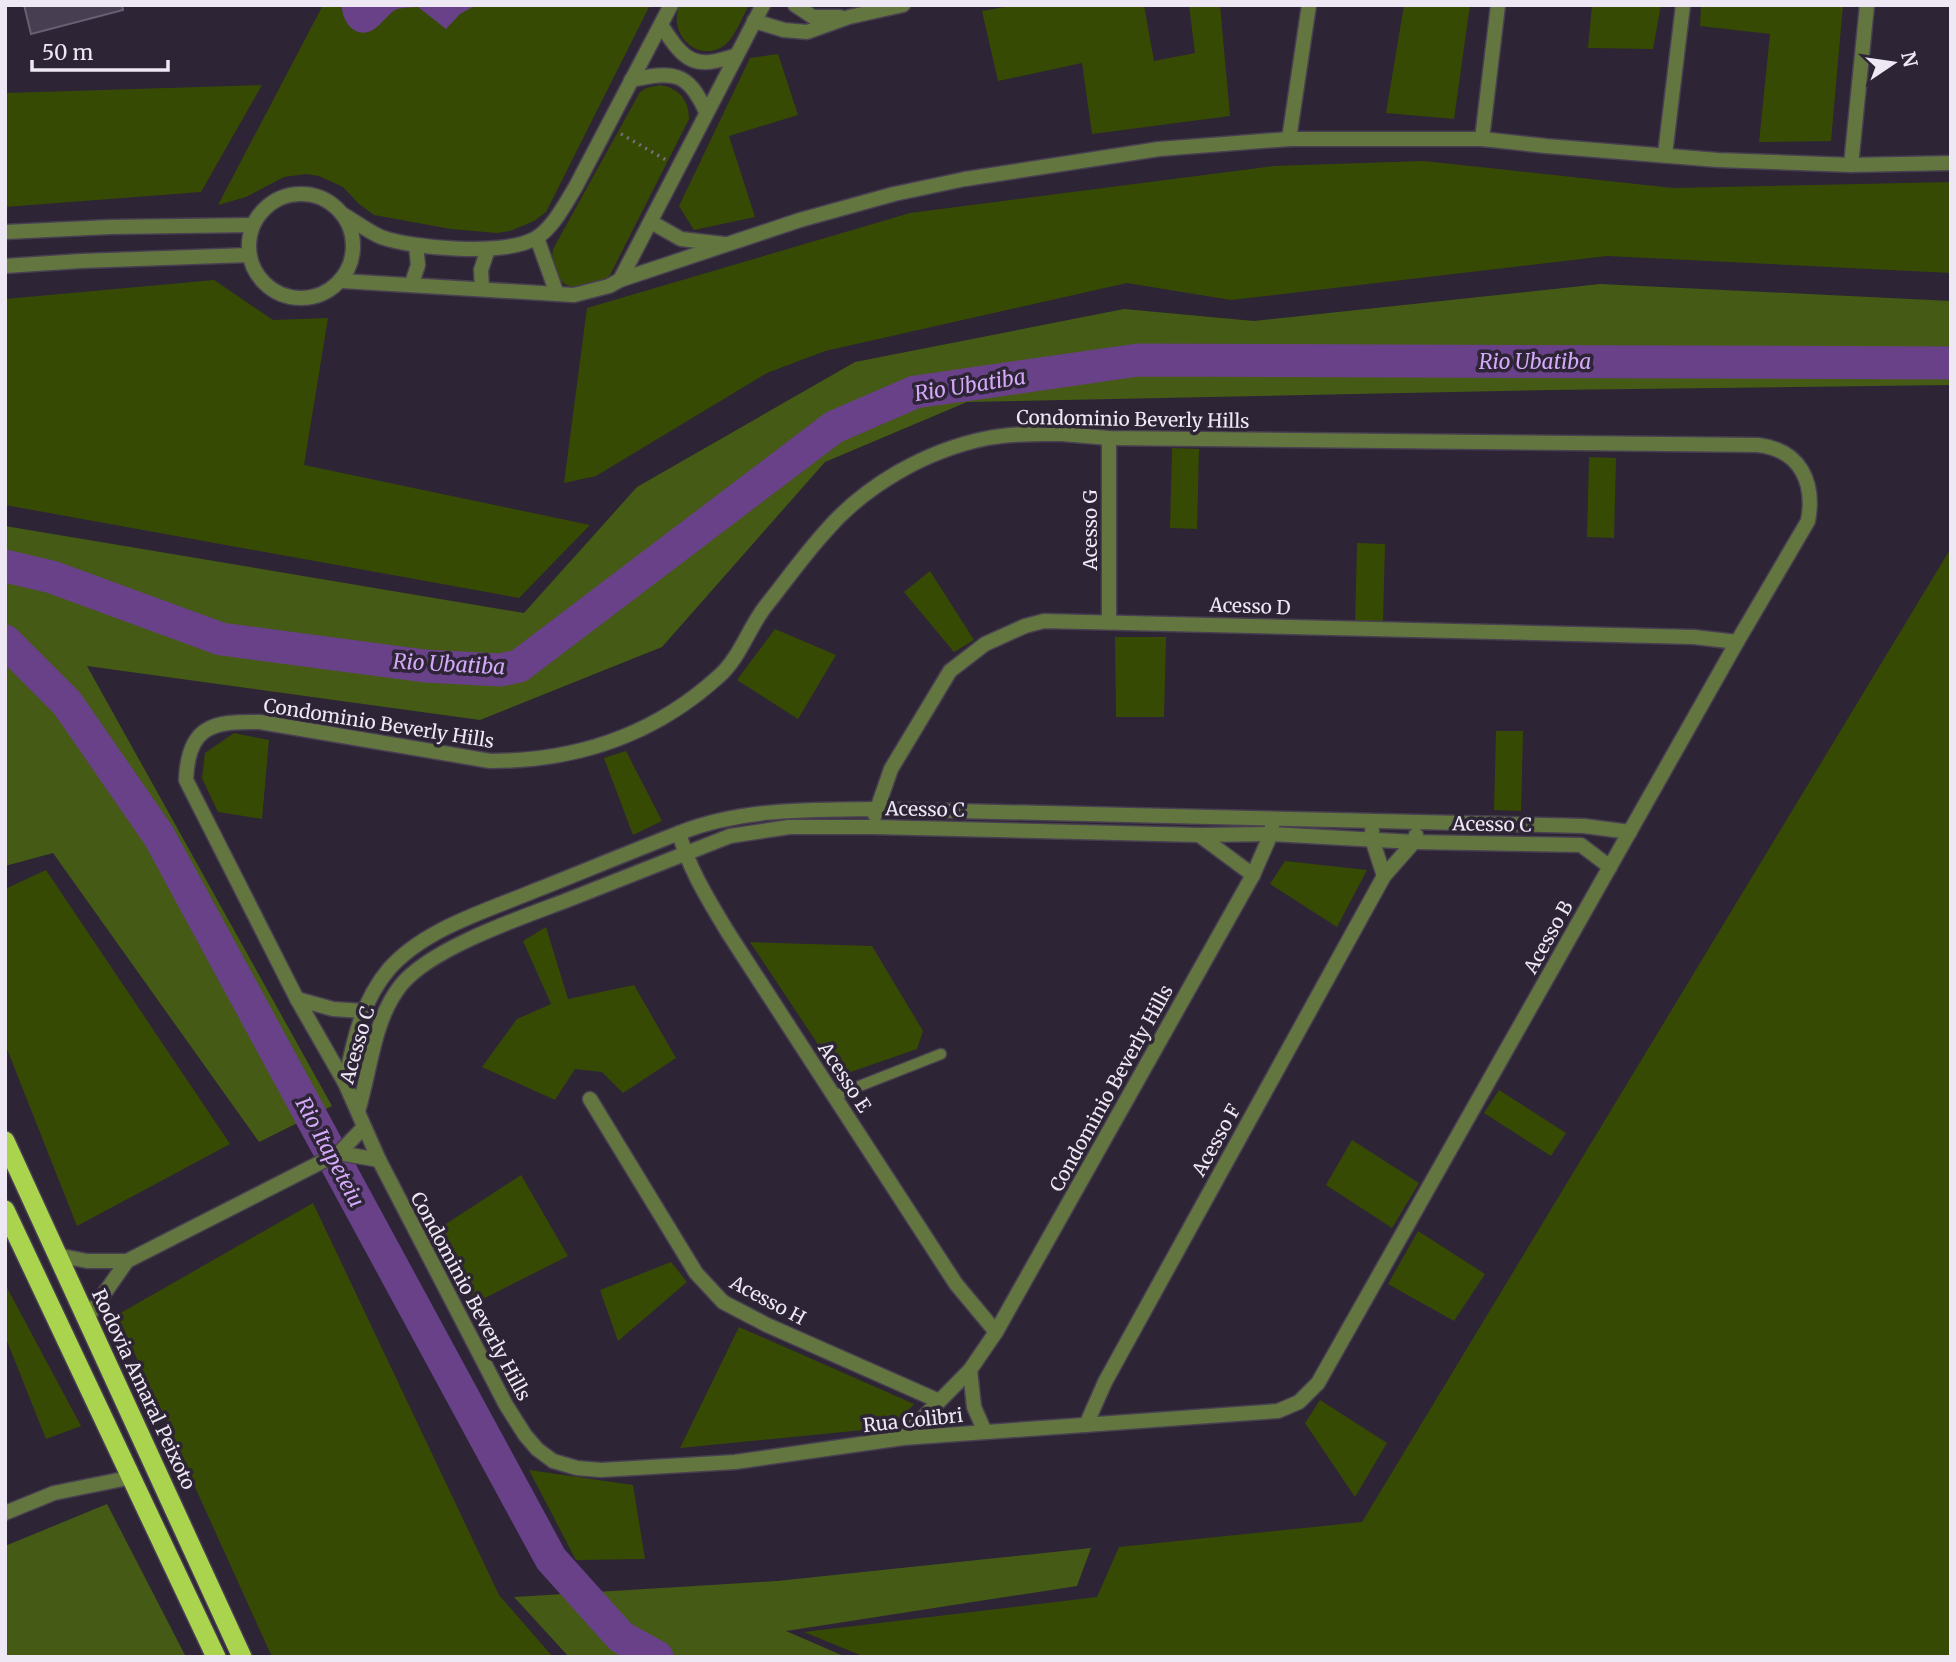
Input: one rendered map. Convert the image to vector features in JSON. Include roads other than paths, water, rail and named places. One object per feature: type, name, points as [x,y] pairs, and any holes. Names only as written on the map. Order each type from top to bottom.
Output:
[{"type":"highway","name":"Rodovia Amaral Peixoto","points":[[5,1140],[242,1657]]},
{"type":"highway","points":[[5,1210],[216,1657]]},
{"type":"street","points":[[344,215],[352,231],[354,248],[351,265],[342,281],[329,292],[313,298],[296,299],[279,294],[265,285],[255,271],[249,255],[249,240],[253,225],[262,212],[273,202],[288,195],[319,197],[382,237],[416,245],[488,249],[520,244],[537,238],[576,187],[671,5]]},
{"type":"street","points":[[620,279],[763,5]]},
{"type":"street","points":[[794,5],[813,17],[849,17]]},
{"type":"street","points":[[754,21],[784,30],[807,32],[849,17],[903,5]]},
{"type":"street","points":[[1289,139],[1309,5]]},
{"type":"street","points":[[1482,139],[1498,5]]},
{"type":"street","points":[[1665,154],[1683,5]]},
{"type":"street","points":[[1851,165],[1867,5]]},
{"type":"street","points":[[661,25],[683,55],[698,63],[714,63],[737,55]]},
{"type":"street","points":[[631,80],[659,74],[673,75],[687,81],[706,113]]},
{"type":"street","points":[[342,281],[412,283],[574,295],[594,291],[620,279],[800,220],[894,194],[965,179],[1159,149],[1289,139],[1482,139],[1718,160],[1851,165],[1951,163]]},
{"type":"street","points":[[651,222],[681,239],[729,244]]},
{"type":"street","points":[[5,232],[253,225]]},
{"type":"street","points":[[537,238],[557,294]]},
{"type":"street","points":[[412,283],[418,265],[416,245]]},
{"type":"street","points":[[482,289],[481,270],[488,249]]},
{"type":"street","points":[[5,266],[249,255]]},
{"type":"street","name":"Condominio Beverly Hills","points":[[553,1461],[525,1435],[506,1405],[379,1160],[345,1083],[297,999],[186,780],[189,749],[200,734],[222,723],[260,722],[490,761],[530,759],[597,747],[629,736],[667,717],[719,676],[736,655],[762,611],[826,530],[862,497],[900,471],[927,458],[989,438],[1062,434],[1109,438],[1758,445],[1779,450],[1798,463]]},
{"type":"street","name":"Acesso G","points":[[1109,438],[1109,621]]},
{"type":"street","name":"Acesso B","points":[[1278,1411],[1299,1402],[1318,1383],[1808,521],[1810,493],[1798,463]]},
{"type":"street","name":"Acesso D","points":[[873,827],[876,809],[891,769],[950,671],[985,644],[1025,626],[1044,621],[1694,637],[1737,642]]},
{"type":"street","name":"Acesso C","points":[[345,1083],[352,1044],[363,1011],[388,970],[421,941],[706,822],[760,813],[876,809],[1584,826],[1630,832]]},
{"type":"street","name":"Condominio Beverly Hills","points":[[903,1438],[970,1370],[996,1332],[1253,876],[1271,834],[1273,818]]},
{"type":"street","points":[[1372,821],[1372,839],[1384,876]]},
{"type":"street","name":"Acesso F","points":[[1086,1425],[1105,1382],[1384,876],[1414,842],[1419,824]]},
{"type":"street","points":[[1584,826],[1581,845],[1610,866]]},
{"type":"street","name":"Acesso C","points":[[358,1111],[382,1018],[401,985],[417,970],[439,954],[507,923],[730,836],[772,828],[873,827],[1199,835],[1271,834],[1414,842],[1581,845]]},
{"type":"street","name":"Acesso E","points":[[678,833],[698,882],[727,931],[956,1284],[996,1332]]},
{"type":"street","points":[[1199,835],[1253,876]]},
{"type":"street","name":"Acesso C","points":[[297,999],[333,1009],[363,1011]]},
{"type":"street","name":"Acesso H","points":[[590,1099],[696,1273],[723,1302],[767,1325],[939,1401]]},
{"type":"street","points":[[57,1255],[87,1261],[127,1261],[337,1154],[364,1127]]},
{"type":"street","points":[[337,1154],[379,1160]]},
{"type":"street","points":[[87,1318],[127,1261]]},
{"type":"street","points":[[970,1370],[974,1407],[985,1432]]},
{"type":"street","name":"Rua Colibri","points":[[553,1461],[577,1468],[601,1470],[735,1462],[903,1438],[1278,1411]]},
{"type":"street","points":[[5,1513],[54,1493],[133,1477]]},
{"type":"lane","points":[[834,1096],[941,1054]]},
{"type":"waterway","name":"Rio Ubatiba","points":[[5,566],[52,577],[221,639],[425,666],[500,670],[519,666],[834,427],[915,392],[1138,360],[1951,363]]},
{"type":"waterway","name":"Rio Itapeteiu","points":[[5,641],[67,703],[159,836],[551,1559],[621,1637],[657,1657]]}]
